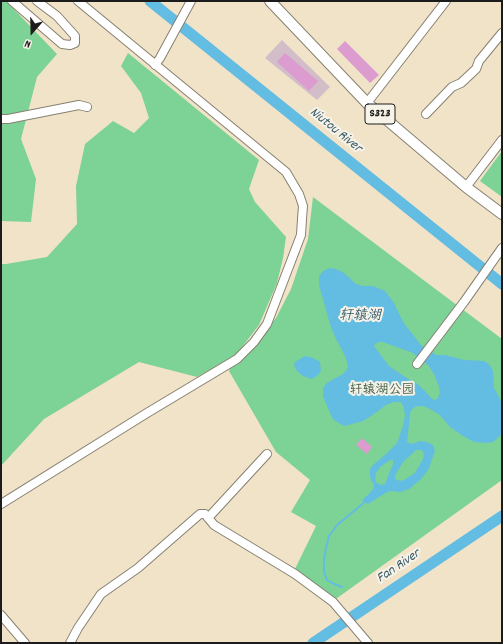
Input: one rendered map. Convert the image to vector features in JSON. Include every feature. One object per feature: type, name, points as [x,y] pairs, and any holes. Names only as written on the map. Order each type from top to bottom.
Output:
[{"type":"main road","name":"S323","points":[[270,1],[367,103],[466,187],[502,214]]},
{"type":"street","points":[[12,1],[62,44],[70,45],[75,43],[75,36],[57,16],[37,1]]},
{"type":"street","points":[[1,504],[237,359],[254,342],[267,324],[300,235],[302,206],[299,194],[286,172],[157,61],[78,1]]},
{"type":"street","points":[[367,103],[446,1]]},
{"type":"street","points":[[157,61],[191,2]]},
{"type":"street","points":[[426,114],[452,87],[460,83],[476,69],[479,61],[502,33]]},
{"type":"street","points":[[1,119],[16,118],[79,105],[88,107]]},
{"type":"street","points":[[466,187],[502,140]]},
{"type":"street","points":[[417,364],[501,250]]},
{"type":"street","points":[[208,518],[267,454]]},
{"type":"street","points":[[70,643],[78,628],[101,594],[138,568],[200,514],[205,514],[214,525],[295,574],[333,602],[368,643]]},
{"type":"street","points":[[1,615],[24,643]]},
{"type":"shaded area","points":[[282,40],[330,87],[317,100],[265,58]]},
{"type":"green space","points":[[1,1],[6,1],[57,54],[37,77],[21,139],[36,179],[31,222],[1,221]]},
{"type":"green space","points":[[128,53],[259,160],[249,189],[255,202],[286,237],[277,283],[259,325],[236,355],[197,377],[139,362],[44,419],[1,466],[1,264],[47,257],[77,224],[76,186],[85,144],[113,121],[134,133],[149,118],[141,93],[121,66]]},
{"type":"green space","points":[[502,151],[502,197],[480,181]]},
{"type":"green space","name":"轩辕湖公园","points":[[313,197],[502,339],[502,480],[333,601],[293,573],[316,526],[291,512],[310,480],[276,452],[229,371],[233,361],[245,353],[276,318],[291,289],[308,239]]},
{"type":"water","name":"轩辕湖","points":[[330,268],[336,269],[344,273],[356,284],[373,286],[385,291],[394,303],[403,322],[421,345],[436,355],[445,355],[464,360],[484,361],[489,364],[493,371],[494,388],[502,405],[502,430],[500,436],[493,442],[474,442],[450,427],[440,415],[432,410],[423,406],[415,407],[410,413],[407,442],[411,444],[420,441],[433,445],[435,451],[428,470],[421,479],[409,489],[400,492],[387,492],[368,504],[362,500],[373,489],[374,485],[370,477],[370,469],[397,443],[405,416],[404,408],[401,402],[394,402],[386,405],[363,421],[344,426],[333,419],[323,396],[323,389],[328,382],[343,374],[348,366],[330,324],[319,285],[319,277],[323,271]],"holes":[[[379,342],[383,342],[413,353],[428,365],[434,374],[439,387],[440,392],[438,398],[435,400],[432,399],[416,383],[389,366],[374,346]],[[416,450],[421,450],[423,452],[423,459],[415,473],[400,481],[395,479],[395,476],[403,462]],[[390,460],[393,460],[393,464],[385,484],[380,485],[375,479],[376,473],[380,467]]]},
{"type":"water","points":[[305,356],[320,362],[321,371],[312,379],[303,376],[294,366],[295,362]]},
{"type":"building","points":[[345,41],[379,75],[370,83],[337,49]]},
{"type":"building","points":[[285,53],[318,81],[309,91],[277,62]]},
{"type":"building","points":[[362,438],[372,447],[367,454],[356,445]]},
{"type":"waterway","name":"Niutou River","points":[[150,1],[502,284]]},
{"type":"waterway","points":[[342,587],[327,580],[324,572],[324,560],[329,536],[337,525],[366,501]]},
{"type":"waterway","name":"Fan River","points":[[313,643],[502,516]]}]
